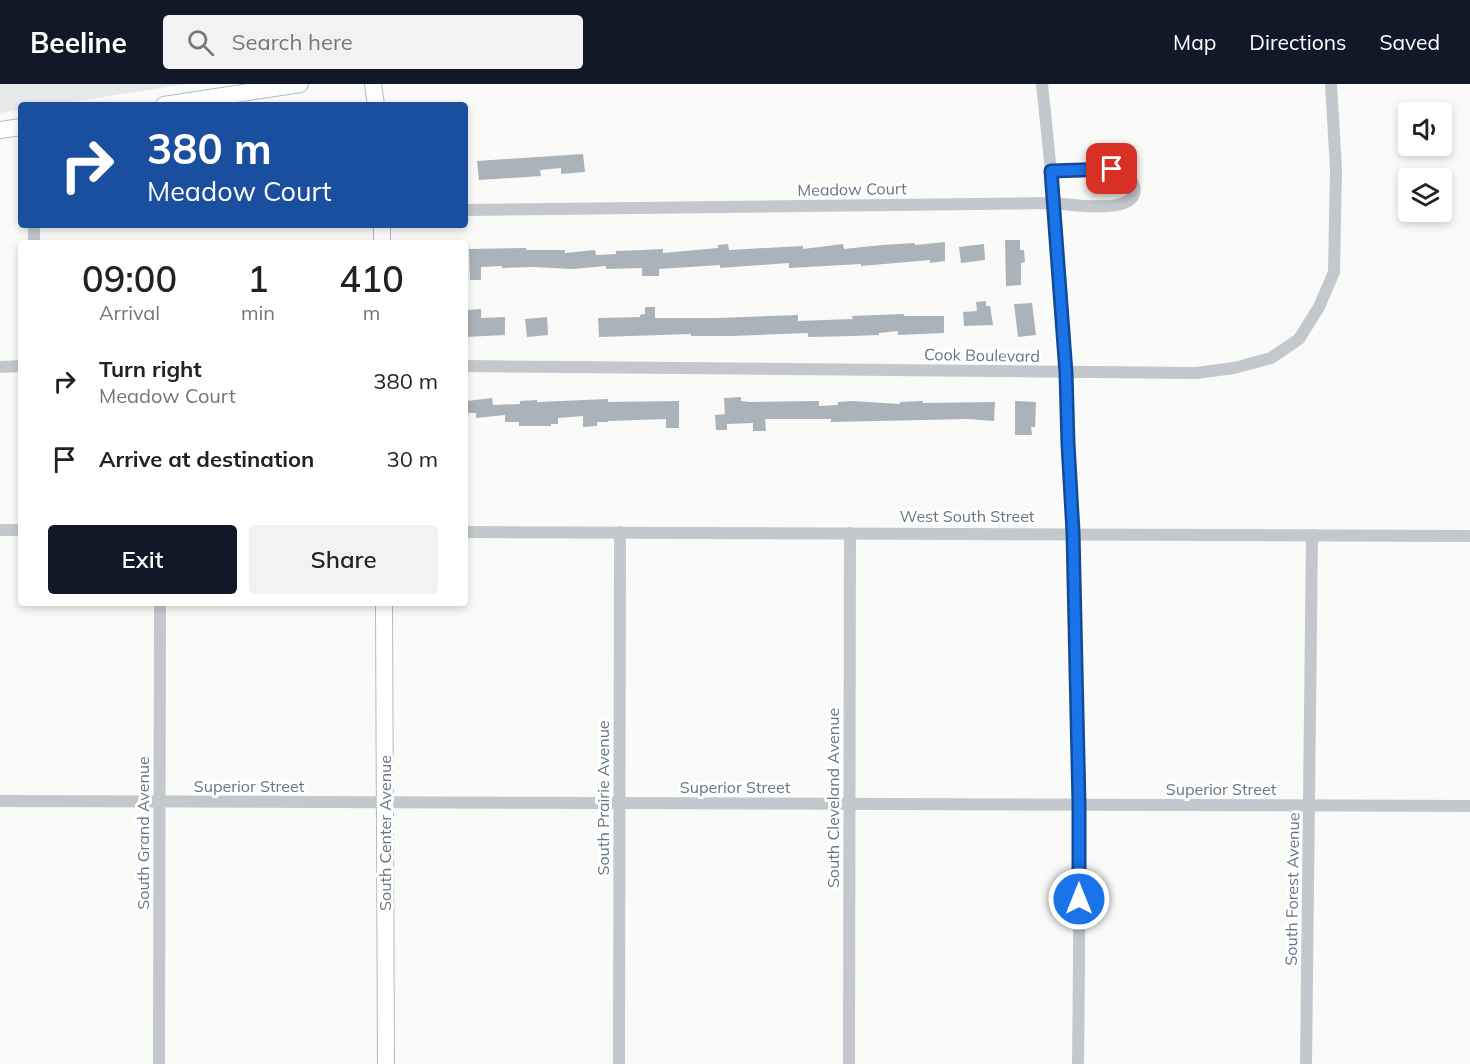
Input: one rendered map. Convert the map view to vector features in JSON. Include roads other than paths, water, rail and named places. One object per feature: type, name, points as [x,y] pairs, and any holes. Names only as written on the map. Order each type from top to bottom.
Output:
[{"type":"street","points":[[183,102],[300,84]]},
{"type":"street","points":[[373,84],[376,102]]},
{"type":"street","points":[[1042,84],[1054,203],[1066,373],[1073,532],[1079,805],[1078,1064]]},
{"type":"street","name":"Cook Boulevard","points":[[468,366],[1196,373],[1234,368],[1271,358],[1299,339],[1319,307],[1334,272],[1336,169],[1331,84]]},
{"type":"street","points":[[0,130],[18,127]]},
{"type":"street","name":"Meadow Court","points":[[468,210],[1054,203],[1110,207],[1124,204],[1131,199],[1134,191],[1132,179],[1126,171],[1112,169],[1051,171]]},
{"type":"street","points":[[0,367],[18,366]]},
{"type":"street","points":[[0,530],[18,530]]},
{"type":"street","name":"West South Street","points":[[468,532],[1073,532],[1470,536]]},
{"type":"street","name":"South Prairie Avenue","points":[[619,1064],[620,532]]},
{"type":"street","name":"South Cleveland Avenue","points":[[849,1064],[850,533]]},
{"type":"street","name":"South Forest Avenue","points":[[1306,1064],[1312,535]]},
{"type":"street","name":"South Grand Avenue","points":[[159,1064],[160,606]]},
{"type":"street","name":"South Center Avenue","points":[[384,606],[386,1064]]},
{"type":"street","name":"Superior Street","points":[[0,801],[1470,806]]}]
